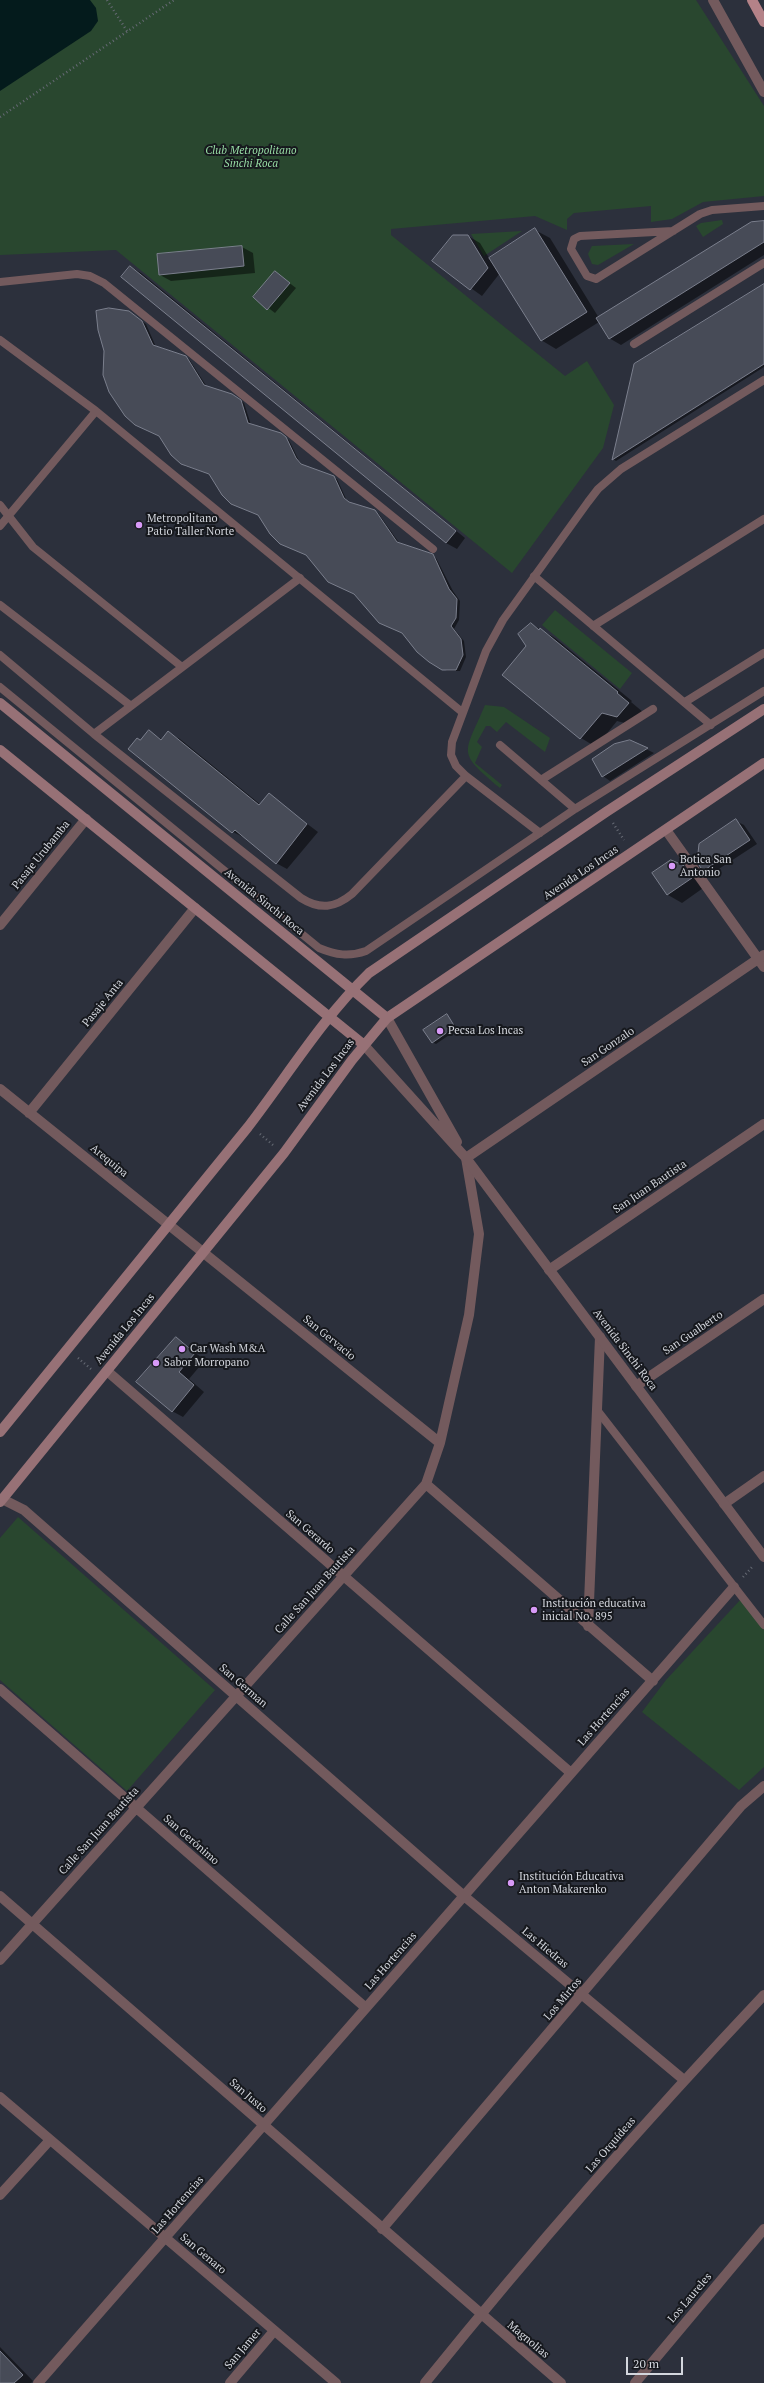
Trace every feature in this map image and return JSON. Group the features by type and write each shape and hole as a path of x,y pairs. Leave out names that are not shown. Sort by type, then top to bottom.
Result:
{"main road":[{"path":"752,0 764,22"},
{"name":"Avenida Sinchi Roca","path":"0,703 387,1018"},
{"path":"0,1432 249,1125 352,989 369,972 764,709"},
{"name":"Avenida Sinchi Roca","path":"0,750 364,1045"},
{"name":"Avenida Los Incas","path":"1,1501 284,1153 364,1045 387,1018 764,763"}],"street":[{"path":"713,0 764,92"},
{"name":"Pasaje Urubamba","path":"0,925 86,819"},
{"path":"666,830 762,961"},
{"name":"Pasaje Anta","path":"29,1112 195,908"},
{"name":"San Gonzalo","path":"466,1158 762,961"},
{"name":"Avenida Sinchi Roca","path":"387,1018 466,1158"},
{"name":"Avenida Sinchi Roca","path":"364,1045 466,1158 763,1556"},
{"name":"Arequipa","path":"0,1090 203,1252"},
{"name":"San Juan Bautista","path":"549,1270 764,1124"},
{"name":"Calle San Juan Bautista","path":"0,1960 426,1484 440,1443 469,1315 479,1234 466,1158"},
{"name":"San Gervacio","path":"203,1252 440,1443"},
{"name":"San Gualberto","path":"636,1386 764,1299"},
{"path":"588,1626 600,1337"},
{"name":"San Gerardo","path":"104,1374 572,1773"},
{"path":"724,1504 764,1476"},
{"path":"426,1484 653,1681"},
{"name":"San German","path":"1,1501 24,1510 464,1896"},
{"name":"Las Hortencias","path":"38,2383 734,1587"},
{"name":"San Gerónimo","path":"0,1689 366,2008"},
{"name":"Los Mirtos","path":"382,2229 741,1806 764,1786"},
{"name":"San Justo","path":"0,1896 480,2315"},
{"name":"Las Hiedras","path":"464,1896 684,2080"},
{"name":"Las Orquídeas","path":"425,2383 480,2315 684,2080 764,1995"},
{"name":"San Genaro","path":"0,2097 336,2383"},
{"path":"0,2195 50,2140"},
{"name":"Los Laureles","path":"635,2383 764,2229"},
{"name":"Magnolias","path":"480,2315 561,2383"},
{"name":"San Jamer","path":"230,2383 274,2331"}],"lane":[{"path":"673,231 580,236 574,238 571,249 587,276 596,279 673,231 700,214 712,210 764,206"},
{"path":"634,344 764,263"},
{"path":"0,282 76,274 90,276 104,283 433,549"},
{"path":"0,340 96,410 462,712"},
{"path":"540,833 466,776 456,766 451,755 452,742 462,712 493,636 534,576 588,502 609,478 764,380"},
{"path":"0,526 96,410"},
{"path":"0,505 33,547 182,667"},
{"path":"593,626 764,519"},
{"path":"534,576 711,724"},
{"path":"94,734 300,578"},
{"path":"0,605 130,706"},
{"path":"685,702 764,653"},
{"path":"0,655 94,734 301,898 318,907 337,904 352,894 466,776"},
{"path":"0,688 319,948 333,954 354,955 366,951 575,809 764,691"},
{"path":"542,780 653,709"},
{"path":"500,744 575,809"},
{"path":"597,1410 764,1625"}],"path":[{"path":"107,0 127,31"},
{"path":"0,116 174,0"},
{"path":"249,1125 284,1153"},
{"path":"67,1349 104,1374"},
{"path":"734,1587 763,1556"}],"green space":[{"name":"Club Metropolitano Sinchi Roca","path":"0,0 696,0 764,106 764,196 703,202 672,219 651,222 651,206 574,213 567,219 567,230 535,216 391,229 391,235 565,376 587,361 614,405 603,448 512,573 116,250 0,255"},
{"path":"722,220 723,224 703,237 696,226 701,223"},
{"path":"522,231 484,256 471,234"},
{"path":"634,244 598,265 592,264 588,254 592,246"},
{"path":"555,610 632,673 620,689 542,625"},
{"path":"485,705 504,707 550,738 545,752 506,722 497,732 490,726 486,726 477,742 482,747 475,763 502,785 500,788 476,766 470,759 468,751 472,734"},
{"path":"18,1517 215,1690 127,1791 0,1680 0,1538"},
{"path":"742,1598 764,1626 764,1767 739,1790 642,1712 666,1680"}],"shaded area":[{"path":"0,0 90,0 96,8 98,21 91,31 0,91"}],"building":[{"path":"764,221 764,242 609,339 596,318 751,222"},
{"path":"535,228 587,312 541,341 489,258"},
{"path":"453,235 468,235 488,268 470,290 432,261"},
{"path":"242,246 244,266 159,275 157,254"},
{"path":"130,266 456,531 446,543 121,277"},
{"path":"275,271 290,283 267,310 253,297"},
{"path":"764,284 764,364 612,460 634,364"},
{"path":"109,308 129,311 142,321 153,345 186,356 204,385 232,394 241,400 248,423 281,433 286,437 296,458 301,464 334,476 344,498 349,502 375,510 397,542 433,554 449,589 457,599 456,618 451,626 461,639 463,655 456,670 442,670 429,662 417,652 402,633 379,623 354,594 328,582 306,555 280,544 270,534 258,515 231,504 222,495 209,474 181,464 171,455 159,436 135,425 125,416 109,392 103,375 104,351 98,330 96,311"},
{"path":"531,623 539,630 540,628 618,692 617,693 629,703 617,717 602,713 580,739 502,675 526,646 518,634"},
{"path":"149,730 161,740 168,731 259,805 269,793 307,824 276,864 235,830 232,833 128,749 137,738 140,740"},
{"path":"630,740 648,748 602,777 592,759 614,744"},
{"path":"736,819 750,840 703,871 697,862 699,844"},
{"path":"671,860 683,865 692,878 667,895 652,873"},
{"path":"447,1014 455,1027 432,1043 423,1030"},
{"path":"176,1337 195,1353 179,1372 194,1385 172,1412 136,1382"},
{"path":"0,2351 23,2375 14,2383 0,2383"}],"place":[{"name":"Metropolitano Patio Taller Norte","path":"139,525"},
{"name":"Botica San Antonio","path":"672,866"},
{"name":"Pecsa Los Incas","path":"440,1031"},
{"name":"Car Wash M&A","path":"182,1349"},
{"name":"Sabor Morropano","path":"156,1363"},
{"name":"Institución educativa inicial No. 895","path":"534,1610"},
{"name":"Institución Educativa Anton Makarenko","path":"511,1883"}]}
